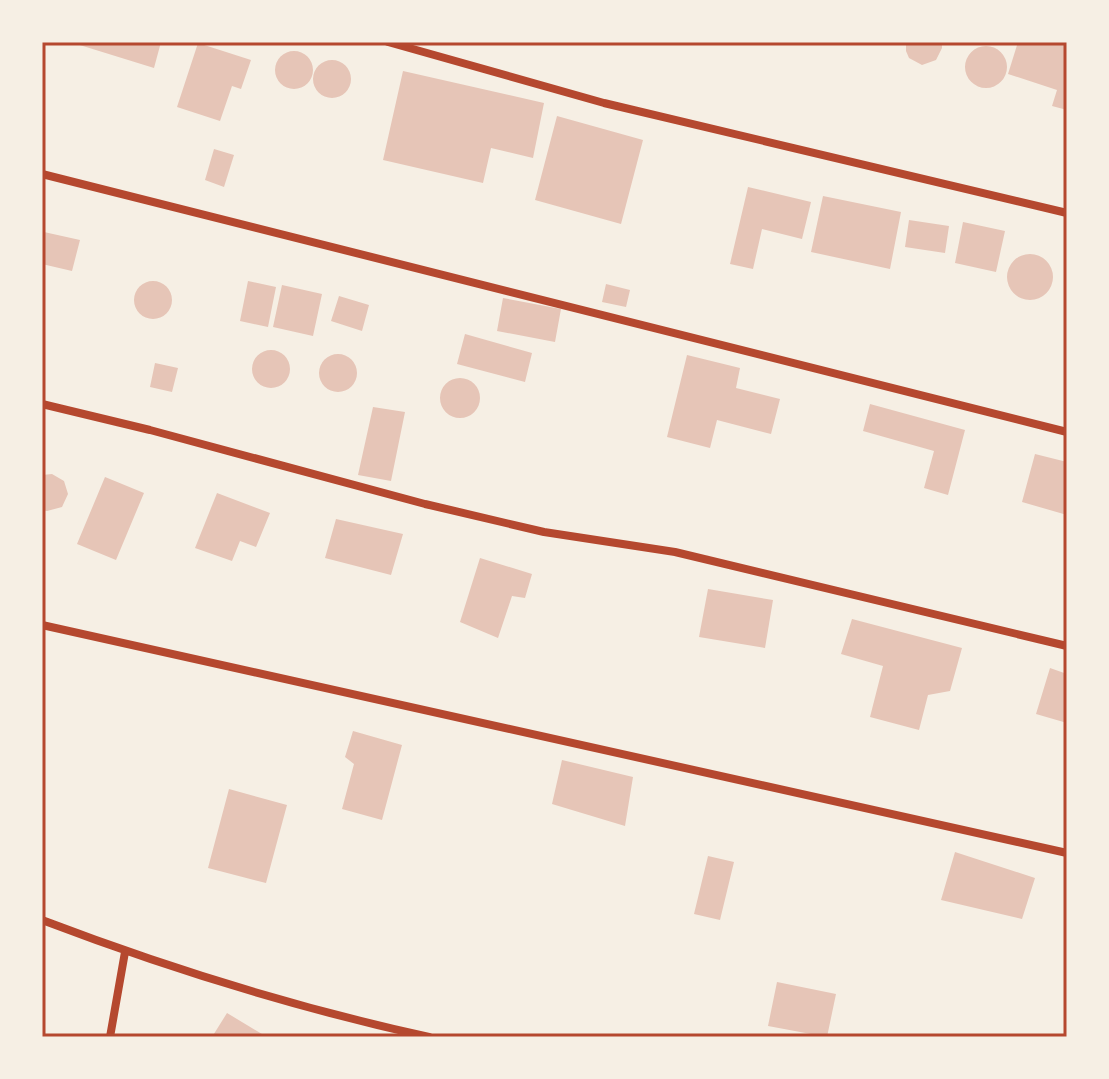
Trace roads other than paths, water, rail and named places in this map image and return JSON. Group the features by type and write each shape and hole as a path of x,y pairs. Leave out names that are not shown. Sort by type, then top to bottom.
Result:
{"street":[{"path":"388,42 604,103 1067,213"},
{"path":"42,174 1067,432"},
{"path":"42,404 439,508 544,532 675,552 1067,646"},
{"path":"42,625 1067,853"},
{"path":"42,920 125,952 350,1020 429,1037"},
{"path":"110,1037 125,952"}]}
